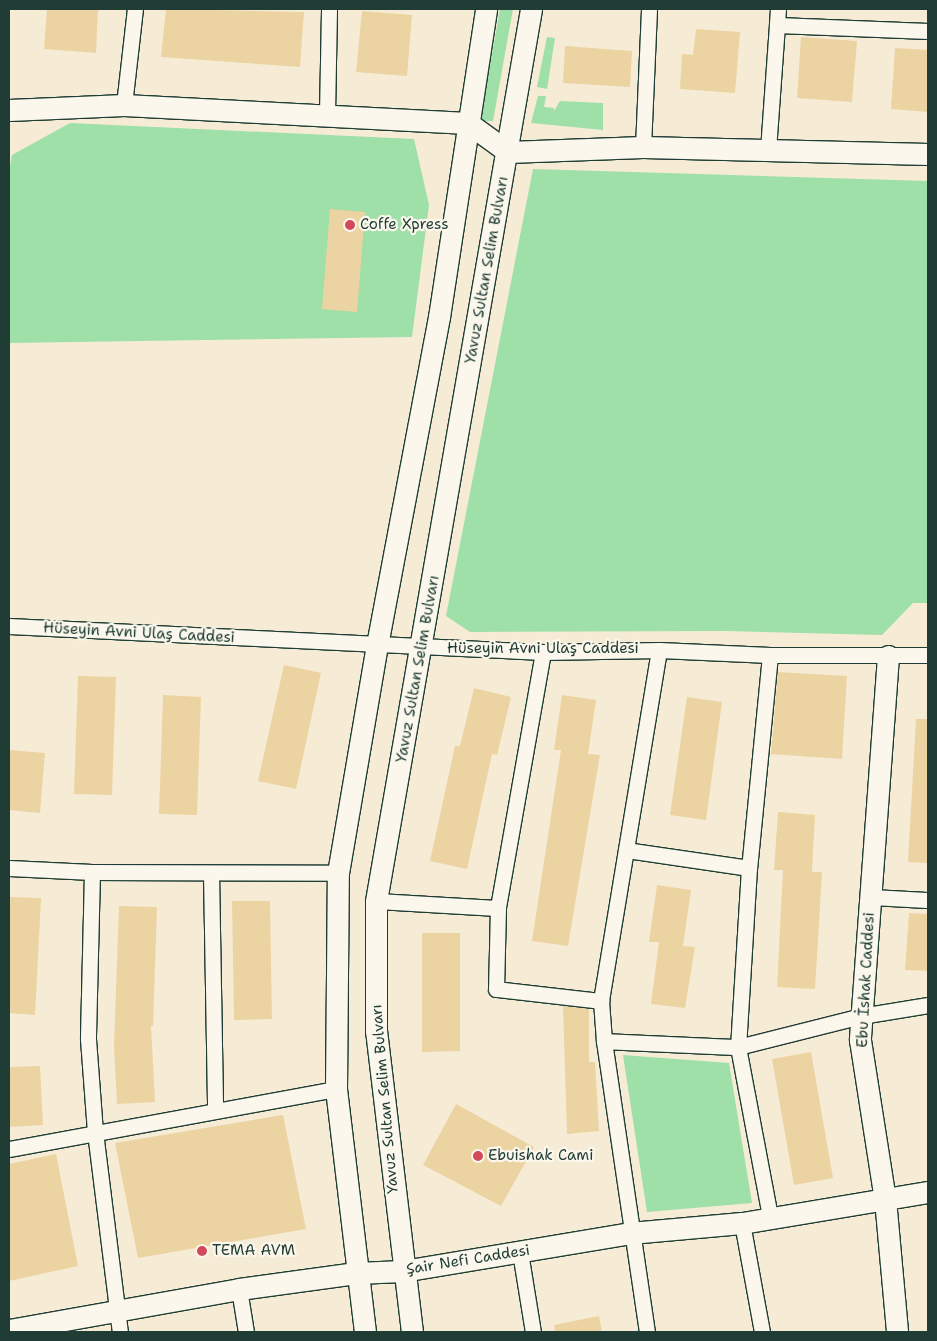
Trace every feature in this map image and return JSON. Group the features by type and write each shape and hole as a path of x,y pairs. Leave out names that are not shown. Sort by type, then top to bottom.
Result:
{"main road":[{"path":"365,1332 356,1273 336,1089 338,873 377,645 439,317 486,9"},
{"name":"Yavuz Sultan Selim Bulvarı","path":"412,1332 403,1271 376,1031 376,901 422,648 531,9"},
{"path":"9,110 124,105 327,114 468,123 508,152 643,147 928,154"},
{"name":"Ebu İshak Caddesi","path":"888,656 860,1040 884,1199 897,1332"},
{"name":"Şair Nefi Caddesi","path":"11,1331 239,1289 356,1273 403,1271 630,1233 742,1223 928,1192"}],"street":[{"path":"124,105 135,9"},
{"path":"327,114 329,9"},
{"path":"643,147 649,9"},
{"path":"768,150 778,9"},
{"path":"777,25 928,31"},
{"name":"Hüseyin Avni Ulaş Caddesi","path":"9,626 422,648 543,652 658,650 770,655 928,655"},
{"path":"647,1332 630,1233 604,1041 601,1001 658,650"},
{"path":"543,652 498,908 496,989 601,1001"},
{"path":"770,655 749,868 738,1047 770,1218"},
{"path":"626,850 749,868"},
{"path":"9,868 92,872 338,873"},
{"path":"92,872 88,1039 95,1132 115,1311 120,1332"},
{"path":"211,873 216,1109"},
{"path":"870,897 928,900"},
{"path":"376,901 498,908"},
{"path":"604,1041 738,1047 861,1016 928,1005"},
{"path":"9,1149 216,1109 336,1089"},
{"path":"742,1223 762,1332"},
{"path":"520,1252 533,1332"},
{"path":"239,1289 246,1332"}],"green space":[{"path":"500,9 513,9 493,121 480,121"},
{"path":"547,37 555,38 547,89 537,87"},
{"path":"538,96 546,96 544,107 554,108 554,111 560,101 603,103 603,130 531,123"},
{"path":"70,123 414,139 429,205 412,337 9,343 9,172 12,155"},
{"path":"533,169 928,181 928,603 913,603 882,635 726,631 470,632 446,616"},
{"path":"623,1055 729,1063 752,1203 647,1212"}],"building":[{"path":"47,9 98,9 96,53 44,49"},
{"path":"166,9 304,12 300,67 161,57"},
{"path":"362,11 412,15 407,76 356,72"},
{"path":"696,29 740,32 735,93 680,89 682,54 693,55"},
{"path":"801,37 857,41 852,102 797,98"},
{"path":"565,46 632,51 630,87 563,83"},
{"path":"895,48 928,50 928,112 891,109"},
{"path":"330,209 365,212 357,312 322,309"},
{"path":"284,665 321,673 296,789 258,781"},
{"path":"778,672 847,676 842,759 771,754"},
{"path":"78,676 116,677 112,795 74,794"},
{"path":"474,688 511,697 497,755 492,754 467,869 430,861 455,746 460,746"},
{"path":"163,695 201,697 197,815 159,814"},
{"path":"562,695 596,700 588,754 600,755 568,946 532,941 561,750 554,750"},
{"path":"687,697 722,702 706,820 670,815"},
{"path":"916,719 928,719 928,863 908,862"},
{"path":"9,750 45,753 40,813 9,810"},
{"path":"778,812 815,815 812,872 822,872 815,989 777,987 783,870 774,870"},
{"path":"657,885 691,890 683,946 695,947 685,1008 651,1004 659,942 649,942"},
{"path":"9,897 41,898 35,1015 9,1013"},
{"path":"232,901 270,901 272,1019 234,1020"},
{"path":"119,906 157,907 153,1026 151,1026 155,1102 117,1104 114,1046"},
{"path":"909,913 928,914 928,971 905,970"},
{"path":"422,933 460,933 460,1051 422,1052"},
{"path":"563,1006 589,1009 589,1062 595,1062 599,1131 567,1134"},
{"path":"811,1052 833,1178 794,1185 772,1059"},
{"path":"40,1066 43,1125 9,1127 9,1067"},
{"name":"Ebuishak Cami","path":"456,1104 534,1147 501,1206 423,1165"},
{"path":"283,1115 306,1229 138,1258 115,1143"},
{"path":"56,1154 78,1266 9,1281 9,1164"},
{"path":"599,1316 602,1332 555,1332 554,1325"}],"place":[{"name":"Coffe Xpress","path":"350,225"},
{"name":"Ebuishak Cami","path":"478,1156"},
{"name":"TEMA AVM","path":"202,1251"}]}
